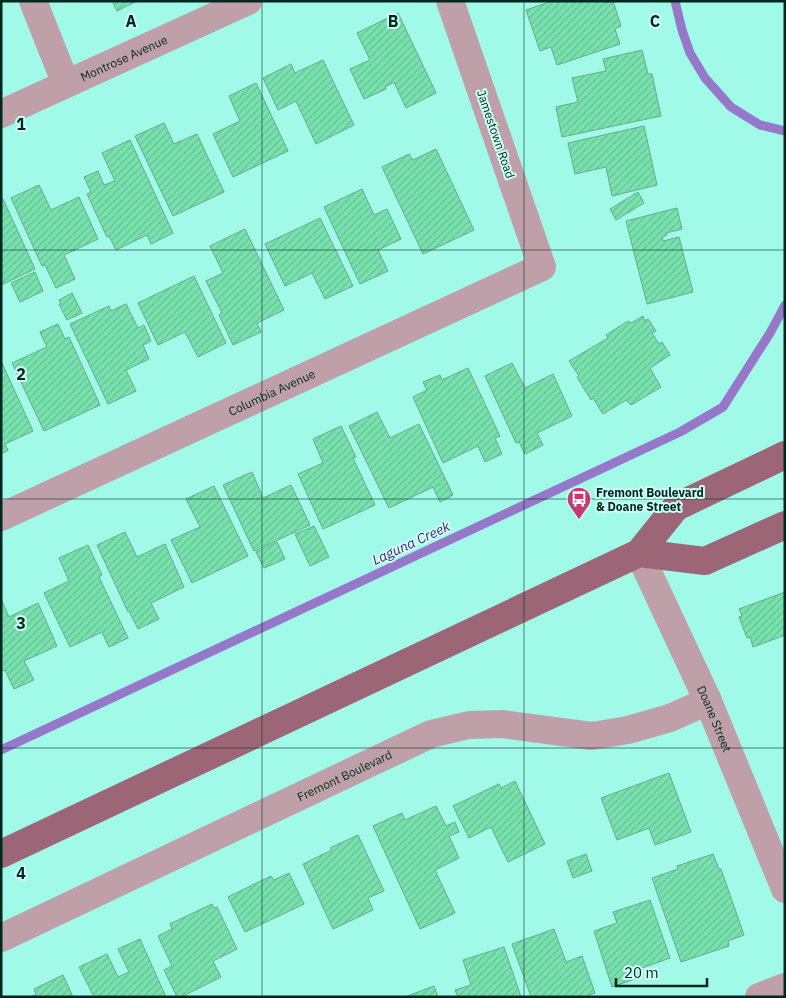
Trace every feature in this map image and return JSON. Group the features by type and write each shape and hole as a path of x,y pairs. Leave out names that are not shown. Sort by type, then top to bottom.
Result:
{"main road":[{"path":"1,854 639,553 676,507 785,455"},
{"path":"639,553 705,561 785,525"}],"street":[{"path":"34,1 66,84"},
{"name":"Montrose Avenue","path":"1,114 248,1"},
{"name":"Jamestown Road","path":"450,1 542,267"},
{"name":"Columbia Avenue","path":"1,517 542,267"},
{"name":"Doane Street","path":"639,553 708,701 785,889"},
{"name":"Fremont Boulevard","path":"1,938 431,734 468,726 502,724 592,736 628,730 670,718 708,701"},
{"path":"759,997 785,987"}],"building":[{"path":"112,1 137,1 117,11"},
{"path":"552,1 606,1 606,3 613,1 621,26 615,29 620,44 557,65 551,47 540,51 526,10"},
{"path":"398,13 436,93 406,108 394,82 385,87 386,89 364,99 350,69 370,60 357,33"},
{"path":"642,50 648,74 652,74 661,116 562,137 556,107 578,102 572,78 606,71 603,59"},
{"path":"323,60 354,125 316,144 296,101 278,110 263,78 291,64 295,73"},
{"path":"256,83 288,151 233,177 213,134 240,121 229,96"},
{"path":"164,123 174,144 197,134 224,192 173,216 135,136"},
{"path":"644,126 657,185 612,196 606,167 575,174 568,143"},
{"path":"130,140 173,233 151,244 147,235 116,250 109,236 107,237 87,194 91,192 84,177 98,171 104,185 115,181 102,153"},
{"path":"436,149 474,230 423,254 382,167 409,154 413,160"},
{"path":"39,185 51,210 79,197 98,239 64,255 75,279 56,288 45,265 42,266 11,198"},
{"path":"362,189 374,215 387,209 401,239 378,250 388,271 360,284 324,207"},
{"path":"638,192 644,203 616,220 610,209"},
{"path":"3,199 35,269 1,285 1,200"},
{"path":"677,208 682,229 666,233 667,235 662,237 663,241 679,237 693,292 647,304 626,221"},
{"path":"320,218 353,286 325,299 312,273 285,286 265,244"},
{"path":"245,229 284,310 257,323 261,332 233,345 219,315 222,313 206,281 223,273 210,246"},
{"path":"35,272 43,291 20,302 11,283"},
{"path":"194,276 226,343 198,357 185,332 158,345 138,303"},
{"path":"72,293 82,313 67,320 59,300"},
{"path":"126,304 138,328 144,325 151,341 143,345 149,359 126,370 136,391 108,404 70,324 109,306 111,311"},
{"path":"643,316 645,321 648,319 656,331 652,333 659,344 662,342 670,355 650,368 661,387 631,405 626,400 603,414 593,398 591,400 569,361 608,338 606,335 628,321 631,323"},
{"path":"58,324 65,339 69,337 100,405 44,431 12,363 47,347 40,332"},
{"path":"1,363 33,431 5,444 8,450 1,454"},
{"path":"512,363 525,388 553,374 572,416 537,433 543,445 525,454 519,442 516,443 485,376"},
{"path":"468,368 500,436 495,438 502,454 485,462 478,446 443,463 413,397 427,390 423,382 440,375 442,380"},
{"path":"377,412 390,438 419,424 453,495 440,502 433,487 389,508 349,426"},
{"path":"341,426 356,457 353,458 375,505 323,529 298,474 323,463 313,439"},
{"path":"252,472 263,498 291,485 310,525 254,551 223,485"},
{"path":"214,486 248,556 192,583 171,540 200,527 186,499"},
{"path":"314,526 329,557 310,566 295,534"},
{"path":"125,532 137,557 165,544 184,587 151,603 159,619 138,629 128,612 97,545"},
{"path":"277,542 285,559 264,568 256,552"},
{"path":"88,545 102,575 99,577 128,638 109,647 102,632 70,647 44,593 69,581 59,558"},
{"path":"785,592 785,635 753,647 750,637 747,638 739,617 742,616 739,609"},
{"path":"1,599 9,617 38,603 57,646 24,661 34,680 14,689 5,670 1,671"},
{"path":"669,773 691,832 655,845 649,828 617,840 601,798"},
{"path":"515,781 545,844 508,862 491,827 469,838 453,806 499,784 501,788"},
{"path":"436,806 446,826 455,822 459,832 449,836 459,858 435,870 455,913 420,929 373,826 402,813 405,820"},
{"path":"358,835 384,891 368,898 373,910 333,929 303,864 332,850 330,848"},
{"path":"586,854 592,871 573,878 567,861"},
{"path":"713,854 719,869 721,869 744,935 728,941 729,946 681,962 652,878 678,869 677,866"},
{"path":"289,873 304,904 245,932 228,897 271,876 274,880"},
{"path":"650,900 670,958 639,969 641,977 612,987 594,931 617,923 613,912"},
{"path":"212,904 214,908 217,907 237,949 213,961 221,977 181,997 177,997 164,970 172,966 158,936 172,929 170,924"},
{"path":"554,929 566,962 582,956 595,993 585,997 531,997 512,944"},
{"path":"140,939 166,997 94,997 79,967 107,954 118,977 129,972 118,949"},
{"path":"504,947 521,997 458,997 455,990 471,985 463,960"},
{"path":"63,975 73,997 31,997 36,994 34,989"},
{"path":"434,986 438,997 405,997"}],"waterway":[{"path":"675,1 690,53 705,78 731,107 760,125 785,131"},
{"name":"Laguna Creek","path":"1,750 680,432 723,407 770,333 785,305"}],"place":[{"name":"Fremont Boulevard & Doane Street","path":"579,520"}]}
